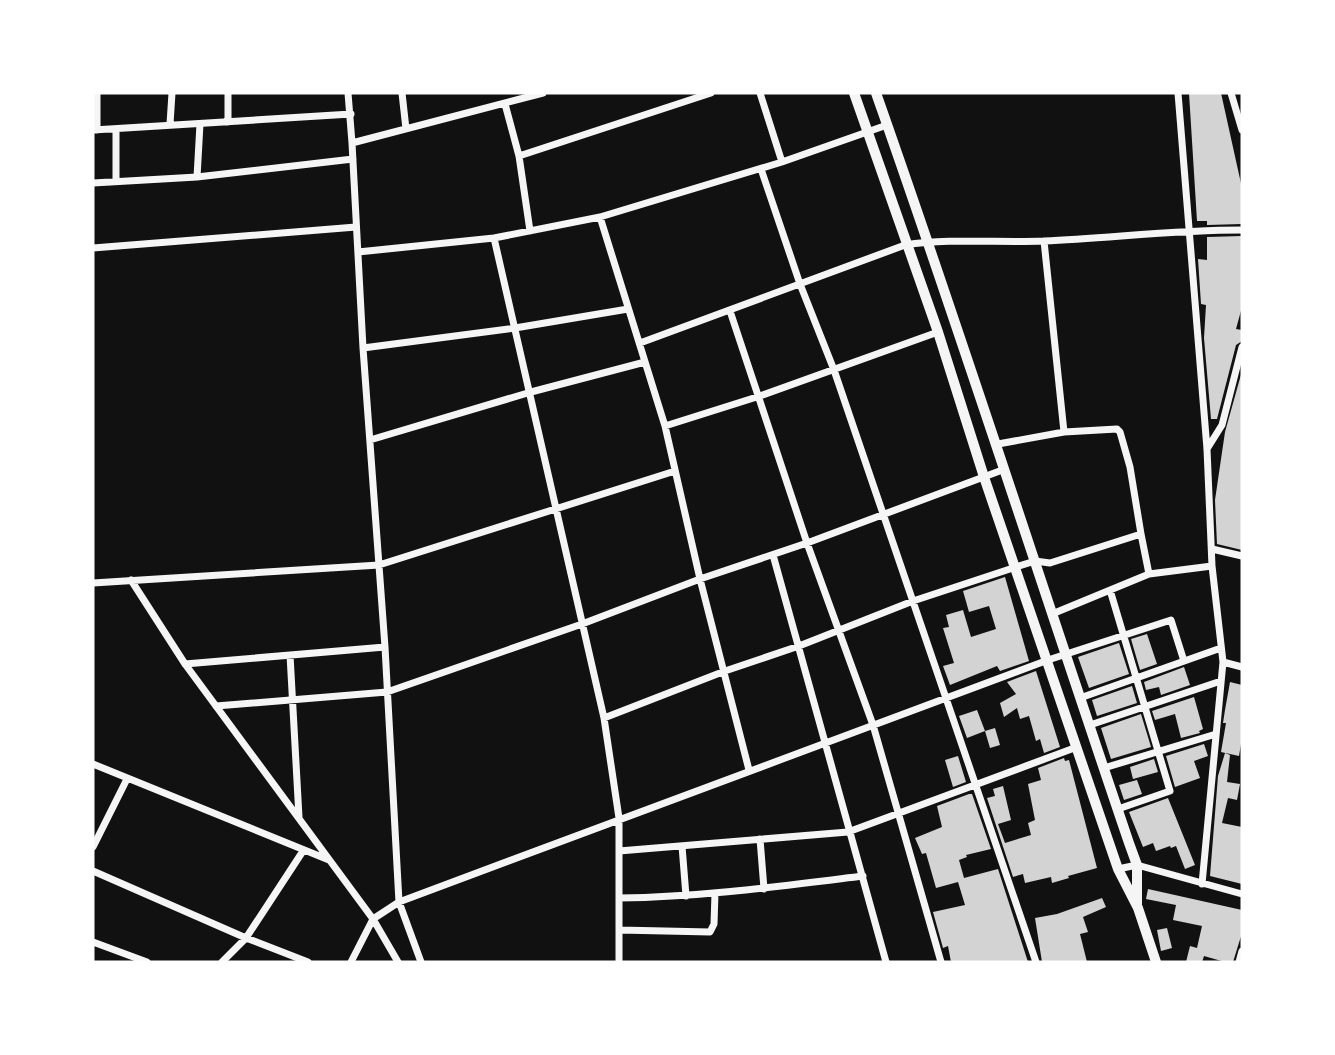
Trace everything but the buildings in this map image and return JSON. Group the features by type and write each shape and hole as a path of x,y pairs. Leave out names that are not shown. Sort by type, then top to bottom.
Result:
{"main road":[{"path":"854,93 905,245 938,332 984,477 1118,869 1138,908 1156,962"},
{"path":"876,93 998,444 1137,866 1138,908"}],"street":[{"path":"97,93 95,130 351,114"},
{"path":"170,124 172,93"},
{"path":"228,93 228,122"},
{"path":"348,93 399,902 421,962"},
{"path":"402,93 406,129"},
{"path":"352,143 505,104 518,96 543,93"},
{"path":"519,156 711,93"},
{"path":"760,93 782,162"},
{"path":"1178,93 1207,449 1212,566 1223,662 1202,884"},
{"path":"1231,93 1242,130"},
{"path":"505,104 519,156 530,231"},
{"path":"197,177 200,124"},
{"path":"358,252 494,238 600,217 761,169 887,125"},
{"path":"116,129 116,181"},
{"path":"93,183 197,177 353,159"},
{"path":"761,169 800,284 834,370 1036,962"},
{"path":"600,217 665,426 700,579 749,770"},
{"path":"93,248 356,227"},
{"path":"640,344 905,245 927,242 1044,241 1189,230 1242,230"},
{"path":"494,238 604,718 619,818 619,962"},
{"path":"1044,241 1064,432"},
{"path":"363,348 515,328 628,309"},
{"path":"730,311 807,543 873,726 941,962"},
{"path":"665,426 760,396 938,332"},
{"path":"1207,449 1222,425 1242,347"},
{"path":"370,440 645,362"},
{"path":"998,444 1064,432 1114,428 1120,432 1130,467 1149,574"},
{"path":"216,706 387,692 807,543 1005,469"},
{"path":"93,583 379,565 675,471"},
{"path":"604,718 913,601 1035,561 1050,563 1141,534"},
{"path":"1212,549 1242,556"},
{"path":"773,555 886,962"},
{"path":"1052,614 1149,574 1212,566"},
{"path":"131,580 185,664 373,919 398,962"},
{"path":"1110,590 1170,791 1118,809"},
{"path":"351,962 373,919 399,902 1048,660 1171,620 1184,661"},
{"path":"185,664 385,647"},
{"path":"1080,698 1221,648"},
{"path":"290,655 299,817"},
{"path":"1223,662 1242,667"},
{"path":"1090,725 1221,681"},
{"path":"1104,768 1216,734"},
{"path":"619,850 848,832 1077,747"},
{"path":"93,764 330,860"},
{"path":"93,847 127,779"},
{"path":"760,839 764,889"},
{"path":"682,846 686,896"},
{"path":"222,962 246,938 303,851"},
{"path":"1118,869 1137,866 1242,894"},
{"path":"93,871 308,962"},
{"path":"619,898 686,896 764,889 863,876"},
{"path":"619,930 710,932 714,925 715,893"},
{"path":"93,942 147,962"},
{"path":"1239,962 1242,951"}]}
